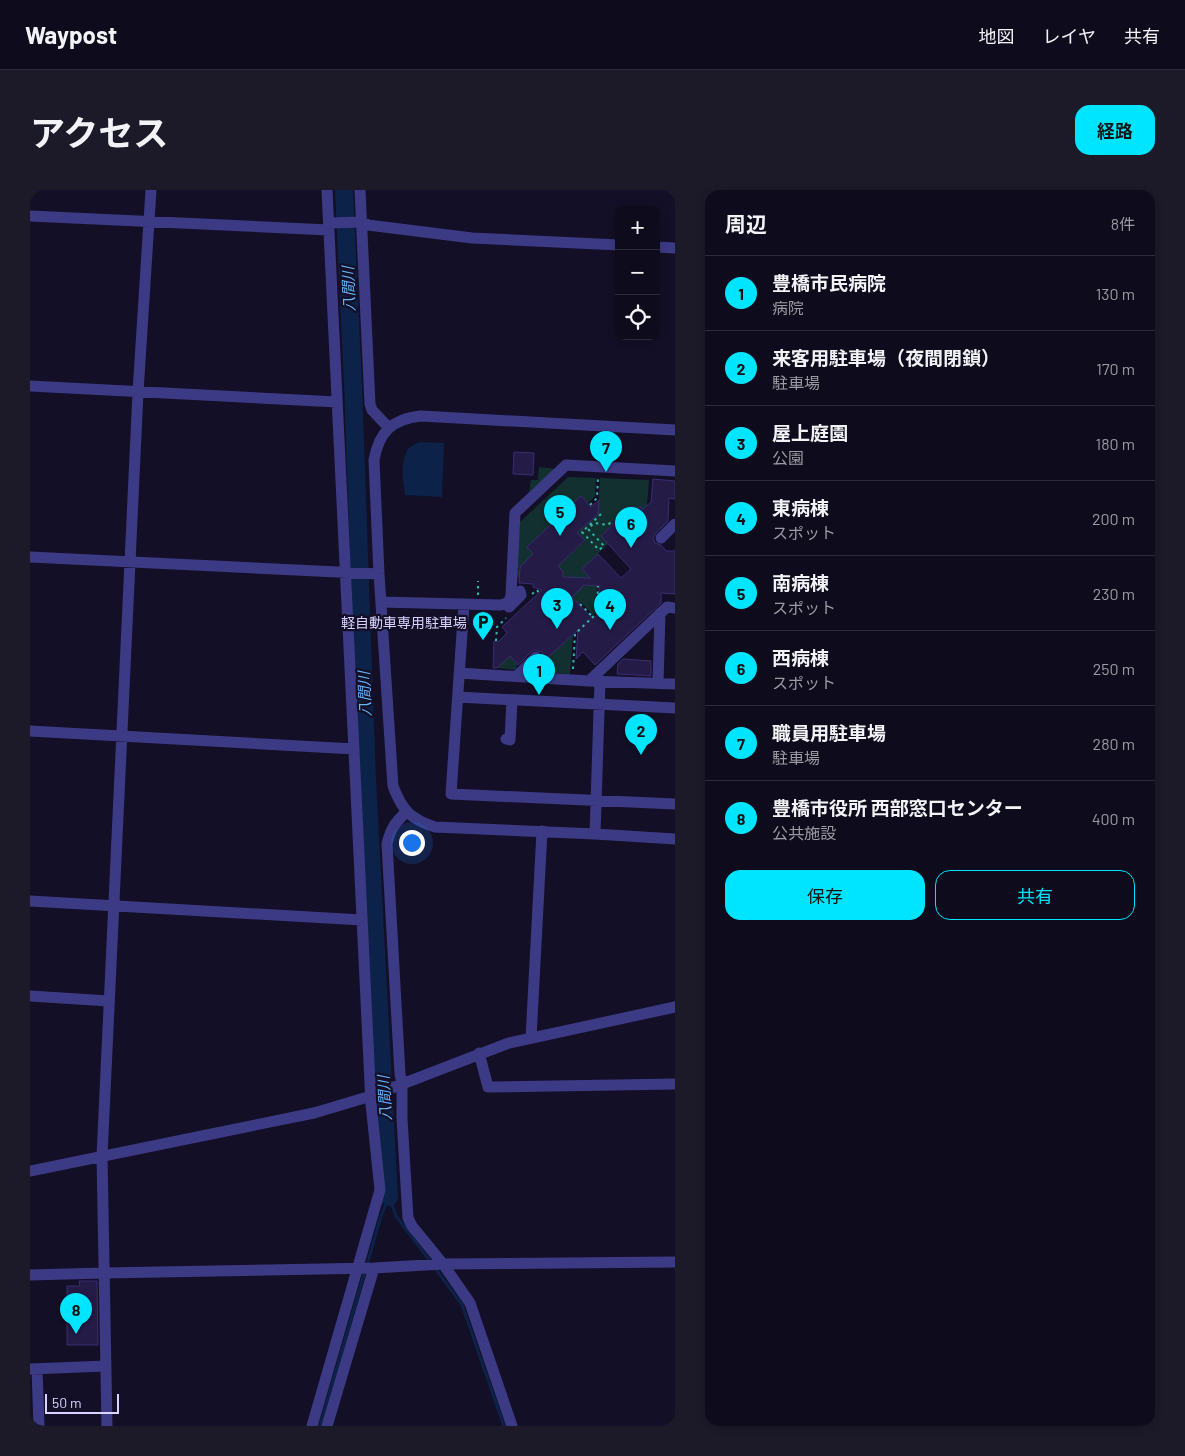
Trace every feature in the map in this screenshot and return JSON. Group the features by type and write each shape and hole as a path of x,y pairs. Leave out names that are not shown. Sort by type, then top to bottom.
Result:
{"street":[{"path":"107,1426 102,1156 138,392 151,190"},
{"path":"312,1426 380,1190 371,1096 327,190"},
{"path":"360,190 370,404 372,410 389,428"},
{"path":"30,216 149,222 329,226 362,222 368,225 472,238 615,245"},
{"path":"660,247 675,248"},
{"path":"30,386 337,402"},
{"path":"675,430 421,416 400,420 389,428 381,437 376,448 374,460 375,574 381,602 393,786 400,804 407,812 421,822 435,826 675,839"},
{"path":"381,602 506,604 527,590 514,513 566,465 675,472"},
{"path":"660,538 675,524"},
{"path":"30,557 375,574"},
{"path":"464,604 451,794 675,804"},
{"path":"595,681 660,613 667,607 675,608"},
{"path":"658,683 660,613"},
{"path":"517,676 536,657"},
{"path":"459,673 675,684"},
{"path":"595,681 599,704 595,834"},
{"path":"458,697 675,708"},
{"path":"506,740 510,740 512,700"},
{"path":"30,731 354,749"},
{"path":"407,812 390,830 387,844 408,1218 470,1303 512,1426"},
{"path":"531,1038 542,831"},
{"path":"30,901 362,920"},
{"path":"30,996 109,1000"},
{"path":"30,1171 314,1113 371,1096 509,1043 675,1007"},
{"path":"478,1054 488,1087 675,1084"},
{"path":"30,1275 374,1268 443,1264 675,1262"},
{"path":"327,1426 374,1268"},
{"path":"39,1426 34,1369 106,1366"}],"path":[{"path":"590,505 597,498 598,467"},
{"path":"601,514 582,532 599,550 604,546 588,529 594,523 608,525 610,523 612,525"},
{"path":"478,581 478,604"},
{"path":"572,674 576,634 597,613 598,586"},
{"path":"580,604 593,617"}],"green space":[{"path":"539,467 556,469 529,492 531,480 538,480"},
{"path":"568,477 596,478 595,496 588,503 581,496 527,547 533,554 518,569 526,578 516,577 520,522"},
{"path":"600,478 649,480 647,505 649,506 642,510 639,507 636,510 632,506 601,535 608,544 582,569 590,578 563,577 563,571 558,566 585,541 577,533 598,514"},
{"path":"580,585 597,586 596,612 593,615 581,602 579,604 572,597 580,589"},
{"path":"573,634 570,674 529,671 539,658 543,662"},
{"path":"510,656 517,664 516,670 497,668 497,658"}],"water":[{"path":"420,442 444,443 442,497 405,495 403,461 409,448"}],"building":[{"path":"514,452 534,453 533,475 513,474"},
{"path":"653,479 675,481 675,499 669,498 668,521 653,538 655,543 661,545 666,551 675,551 675,594 661,593 661,603 595,665 583,652 576,659 578,630 543,662 542,652 535,650 518,665 510,656 497,668 493,668 494,641 498,642 507,633 502,627 542,590 533,587 533,584 519,583 520,567 533,554 527,547 581,496 591,507 599,500 598,514 577,533 585,540 558,566 563,571 563,577 590,578 582,569 598,554 621,578 631,569 601,536 632,506 636,510 640,506 642,510 651,502","holes":["584,585 599,586 599,594 608,605 593,619 572,597"]},
{"path":"623,659 651,661 651,676 617,674 618,664"},
{"path":"79,1281 97,1281 98,1345 67,1345 67,1286 80,1286"}],"waterway":[{"name":"八間川","path":"344,190 367,780 389,1197"},
{"path":"389,1197 396,1216 430,1261"},
{"path":"367,1265 381,1216 389,1197"},
{"path":"435,1268 462,1305 504,1426"},
{"path":"320,1426 365,1271"}],"place":[{"name":"職員用駐車場","path":"606,472"},
{"name":"南病棟","path":"560,536"},
{"name":"西病棟","path":"631,548"},
{"name":"屋上庭園","path":"557,629"},
{"name":"東病棟","path":"610,630"},
{"name":"軽自動車専用駐車場","path":"483,641"},
{"name":"豊橋市民病院","path":"539,695"},
{"name":"来客用駐車場（夜間閉鎖）","path":"641,755"},
{"name":"豊橋市役所 西部窓口センター","path":"76,1334"}]}
